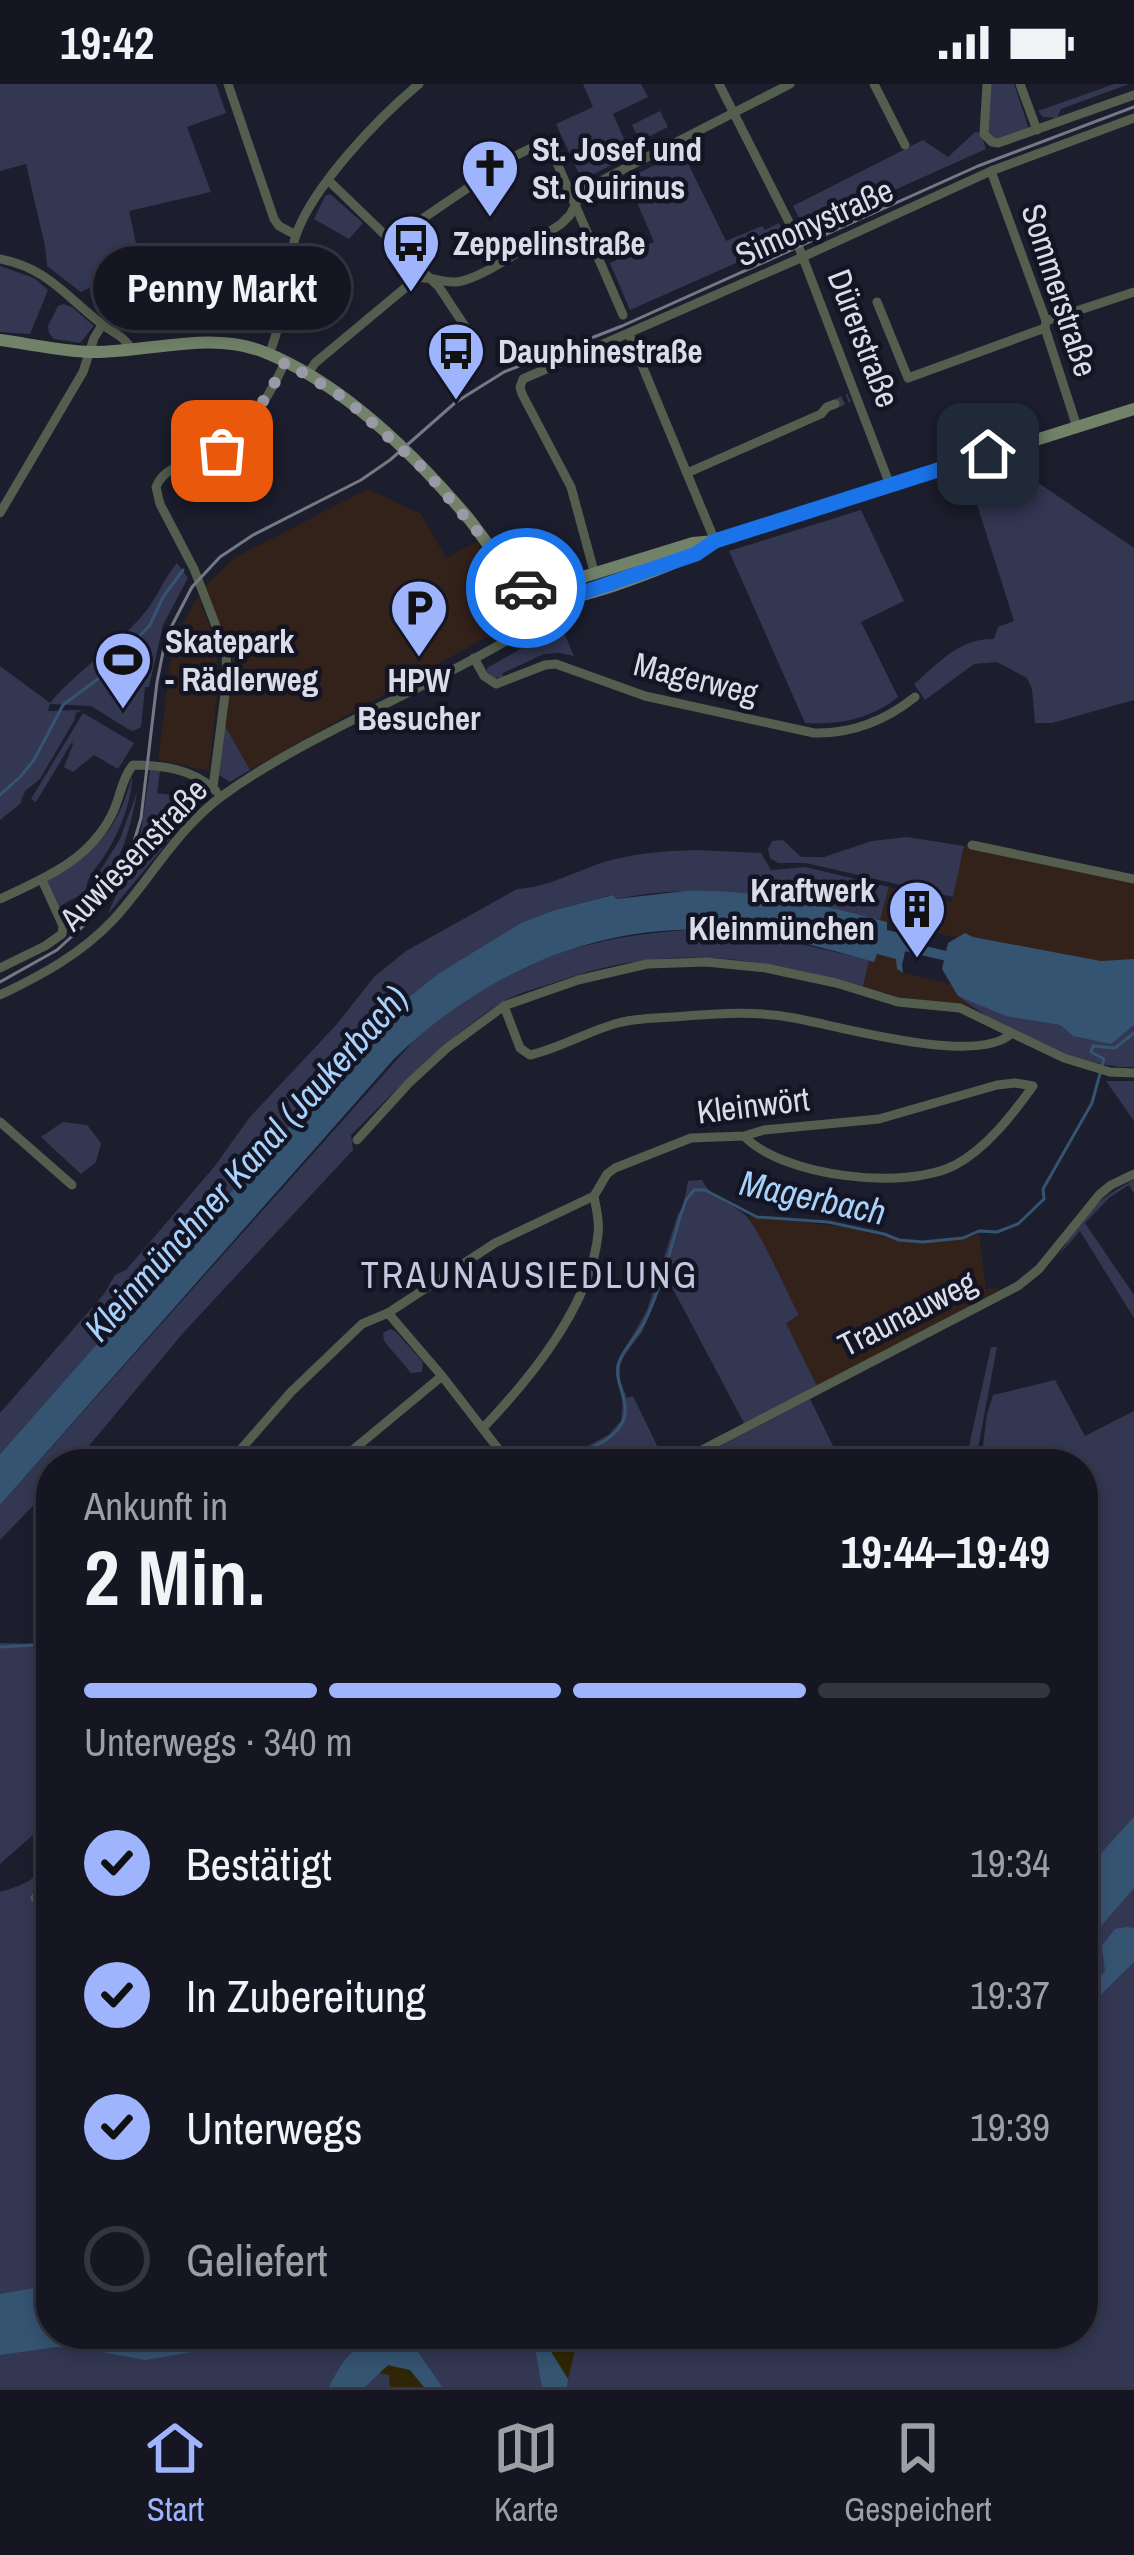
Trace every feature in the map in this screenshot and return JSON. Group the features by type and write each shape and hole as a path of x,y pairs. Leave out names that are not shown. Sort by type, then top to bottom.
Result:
{"main road":[{"path":"0,340 90,352 212,343 269,354 346,399 424,469 519,582 542,596 564,599 599,589 696,554 715,541"},
{"path":"542,596 560,584 693,543 715,541 1134,409"}],"street":[{"path":"228,84 274,219 296,235"},
{"path":"269,354 296,235 328,180 419,84"},
{"name":"Dürerstraße","path":"719,84 790,224 890,485"},
{"path":"308,375 417,278 453,283 478,276 561,224 583,190 790,84"},
{"path":"874,84 905,145"},
{"path":"987,84 983,126 986,138 998,142 1134,94"},
{"path":"1020,84 1036,130"},
{"name":"Simonystraße","path":"595,575 574,496 521,394 521,383 527,377 991,171 1134,118"},
{"path":"392,241 515,156 548,140 623,315"},
{"name":"Sommerstraße","path":"991,171 1077,427"},
{"path":"328,180 449,297 472,337"},
{"path":"0,259 53,281 132,350"},
{"path":"877,302 908,378 1134,292"},
{"path":"0,513 83,372 102,325"},
{"path":"629,334 715,541"},
{"path":"0,899 70,863 98,836 133,765 185,771 217,792 226,652 156,487 164,472 229,446 269,394 285,362"},
{"path":"687,472 835,404"},
{"name":"Auwiesenstraße","path":"0,995 62,963 98,935 217,792 524,631 536,616 542,596"},
{"name":"Magerweg","path":"474,658 484,676 496,684 556,664 649,697 814,733 868,724 900,710 915,697"},
{"path":"972,845 1134,879"},
{"name":"Auwiesenstraße","path":"0,968 62,934 63,926 42,880"},
{"path":"357,1140 447,1048 504,1006 646,964 706,962 785,971 898,1002 960,1008 1064,1058 1110,1072 1134,1072"},
{"path":"504,1006 520,1048 530,1055 631,1020 721,1013 763,1013 913,1042 986,1045 1011,1034"},
{"name":"Kleinwört","path":"241,1449 359,1326 388,1313 494,1243 594,1196 615,1168 691,1138 879,1119 997,1085 1033,1086 974,1153 938,1174 861,1178 826,1172 760,1151 744,1136"},
{"path":"0,1122 72,1185"},
{"name":"Traunauweg","path":"704,1449 1018,1286 1039,1269 1099,1195 1134,1174"},
{"path":"483,1428 536,1368 573,1306 598,1238 594,1196"},
{"path":"388,1313 499,1449"},
{"path":"354,1449 442,1376"}],"shaded area":[{"path":"0,84 216,84 226,113 187,127 211,192 129,211 140,262 81,292 47,266 26,164 0,171"},
{"path":"583,84 641,84 648,97 613,114 631,155 582,180 556,124 593,107"},
{"path":"991,84 1014,84 1029,129 998,140 990,137 986,124"},
{"path":"1114,84 1129,84 1061,109 1057,118 1043,117 1038,111"},
{"path":"660,111 668,127 640,141 632,125"},
{"path":"975,132 981,133 986,149 805,230 793,206 923,140 948,157"},
{"path":"682,151 726,241 779,223 788,240 630,310 610,263 654,242 627,179"},
{"path":"330,194 363,223 349,239 314,219"},
{"path":"0,266 34,278 48,290 30,334 0,332"},
{"path":"64,304 94,326 80,343 54,339 49,333 58,306"},
{"path":"1028,457 1037,482 1134,548 1134,700 1052,723 1035,723 1027,678 997,662 974,664 925,700 914,684 950,653 994,639 998,627 1014,621 968,476"},
{"path":"368,489 421,514 446,558 477,542 523,611 520,618 250,770 224,724 232,656 204,587 236,557"},
{"path":"861,510 904,601 861,622 898,697 854,719 805,723 729,551"},
{"path":"177,563 188,578 163,625 149,687 145,687 141,727 128,729 91,706 50,704 48,711 82,710 40,779 0,820 0,666 50,703 135,624"},
{"path":"198,596 216,643 219,676 209,771 158,760 171,659"},
{"path":"561,626 574,656 544,654 502,677 487,672 487,668"},
{"path":"83,713 134,743 118,769 94,755 73,772 64,767 72,742 36,802 31,799"},
{"path":"224,724 250,770 230,782 219,775"},
{"path":"150,770 160,771 157,793 179,796 175,800 191,814 108,914 140,837"},
{"path":"132,776 124,818 89,878 86,892 58,907 46,880 102,838 119,814"},
{"path":"137,792 123,847 98,898 92,884 120,839"},
{"path":"907,837 964,846 953,897 806,863 778,863 770,858 768,849 772,841 783,840 801,857 824,857 872,841"},
{"path":"964,846 1134,883 1134,959 1101,962 880,920 889,887 952,902"},
{"path":"697,850 761,853 771,870 805,867 889,887 880,920 749,894 685,891 616,899 612,895 555,910 482,947 389,1015 0,1454 0,1413 374,977 406,951 517,889 550,883 625,857"},
{"path":"685,891 736,892 837,909 887,922 887,930 909,935 903,973 896,959 877,954 874,962 766,936 682,930 591,943 506,977 466,1000 394,1059 49,1449 36,1449 36,1464 0,1505 0,1454 403,1002 438,974 521,923 613,895 616,899"},
{"path":"701,929 767,936 869,960 863,987 747,961 672,958 634,962 525,992 496,1006 403,1083 351,1135 353,1150 184,1332 86,1449 50,1449 417,1037 515,971 584,946"},
{"path":"965,933 1101,961 1134,959 1134,1025 1111,1044 1073,1036 1060,1025 1006,1016 958,996 942,969 948,943"},
{"path":"876,954 897,959 900,972 951,984 974,1008 863,987 869,960 874,961"},
{"path":"958,996 1060,1025 1073,1036 1134,1025 1134,1067 1066,1054 995,1021"},
{"path":"1106,1081 1134,1081 1134,1121"},
{"path":"63,1122 87,1125 101,1143 96,1162 81,1174 41,1137"},
{"path":"702,1180 745,1215 757,1232 799,1315 786,1323 817,1386 745,1425 664,1272 642,1332 620,1366 627,1398 633,1396 659,1449 582,1449 608,1435 621,1421 623,1399 616,1365 647,1310 688,1181"},
{"path":"1134,1180 1134,1193 1129,1185 1085,1223 1134,1295 1134,1318 1080,1231 1058,1256 1092,1208"},
{"path":"748,1216 852,1228 923,1243 979,1234 986,1289 999,1290 817,1386 786,1323 799,1315"},
{"path":"390,1329 423,1362 422,1372 411,1373 384,1341 383,1333"},
{"path":"991,1347 997,1347 978,1449 968,1449"},
{"path":"1055,1380 1085,1436 1134,1411 1134,2387 0,2387 0,1892 36,1874 36,2349 1098,2349 1098,1449 983,1449 993,1395"},
{"path":"810,1399 835,1449 715,1449"},
{"path":"36,1465 36,1503 0,1540 0,1505"},
{"path":"0,1643 36,1644 36,1832 0,1864"},
{"path":"1134,1817 1134,1888 1098,1930 1098,1857"},
{"path":"1134,1928 1134,1962 1098,1997 1098,1978 1105,1972 1102,1945 1115,1929"},
{"path":"36,2288 36,2349 42,2349 0,2355 0,2294"},
{"path":"85,2349 211,2349 145,2360"},
{"path":"358,2349 410,2349 418,2352 442,2387 424,2387 410,2370 388,2365 365,2387 329,2387"},
{"path":"535,2349 549,2349 568,2379 567,2387 542,2387"}],"sand":[{"path":"549,2349 575,2349 568,2379"},
{"path":"388,2365 410,2370 424,2387 390,2387 389,2375 379,2373"}],"waterway":[{"path":"0,795 34,760 63,705 102,676 150,625 183,570"},
{"name":"Kleinmünchner Kanal (Jaukerbach)","path":"896,944 959,959"},
{"name":"Magerbach","path":"589,1449 621,1425 625,1409 619,1362 650,1311 686,1200 694,1190 705,1190 757,1217 828,1222 899,1240 923,1242 997,1232 1018,1224 1044,1199 1043,1189 1092,1103 1104,1059 1091,1052 1093,1046 1115,1048 1134,1033"},
{"name":"Magerbach","path":"0,1647 36,1645"}],"tunnel":[{"path":"835,404 849,398"}],"tram line":[{"path":"0,982 57,950 92,918 118,883 141,818 166,637 192,587 220,557 361,480 456,402 504,372 622,326 978,166 1134,107"}],"way so far":[{"path":"222,451 269,394 285,362 346,399 424,469 526,588"}],"place":[{"name":"St. Josef und St. Quirinus","path":"490,219"},
{"name":"Zeppelinstraße","path":"411,294"},
{"name":"Dauphinestraße","path":"456,402"},
{"name":"Penny Markt","path":"222,451"},
{"name":"HPW Besucher","path":"419,659"},
{"name":"Skatepark - Rädlerweg","path":"123,711"},
{"name":"Kraftwerk Kleinmünchen","path":"917,960"}],"district":[{"name":"TRAUNAUSIEDLUNG","path":"530,1275"}],"route":[{"path":"526,588 553,599 599,589 696,554 715,541 988,454"}]}
